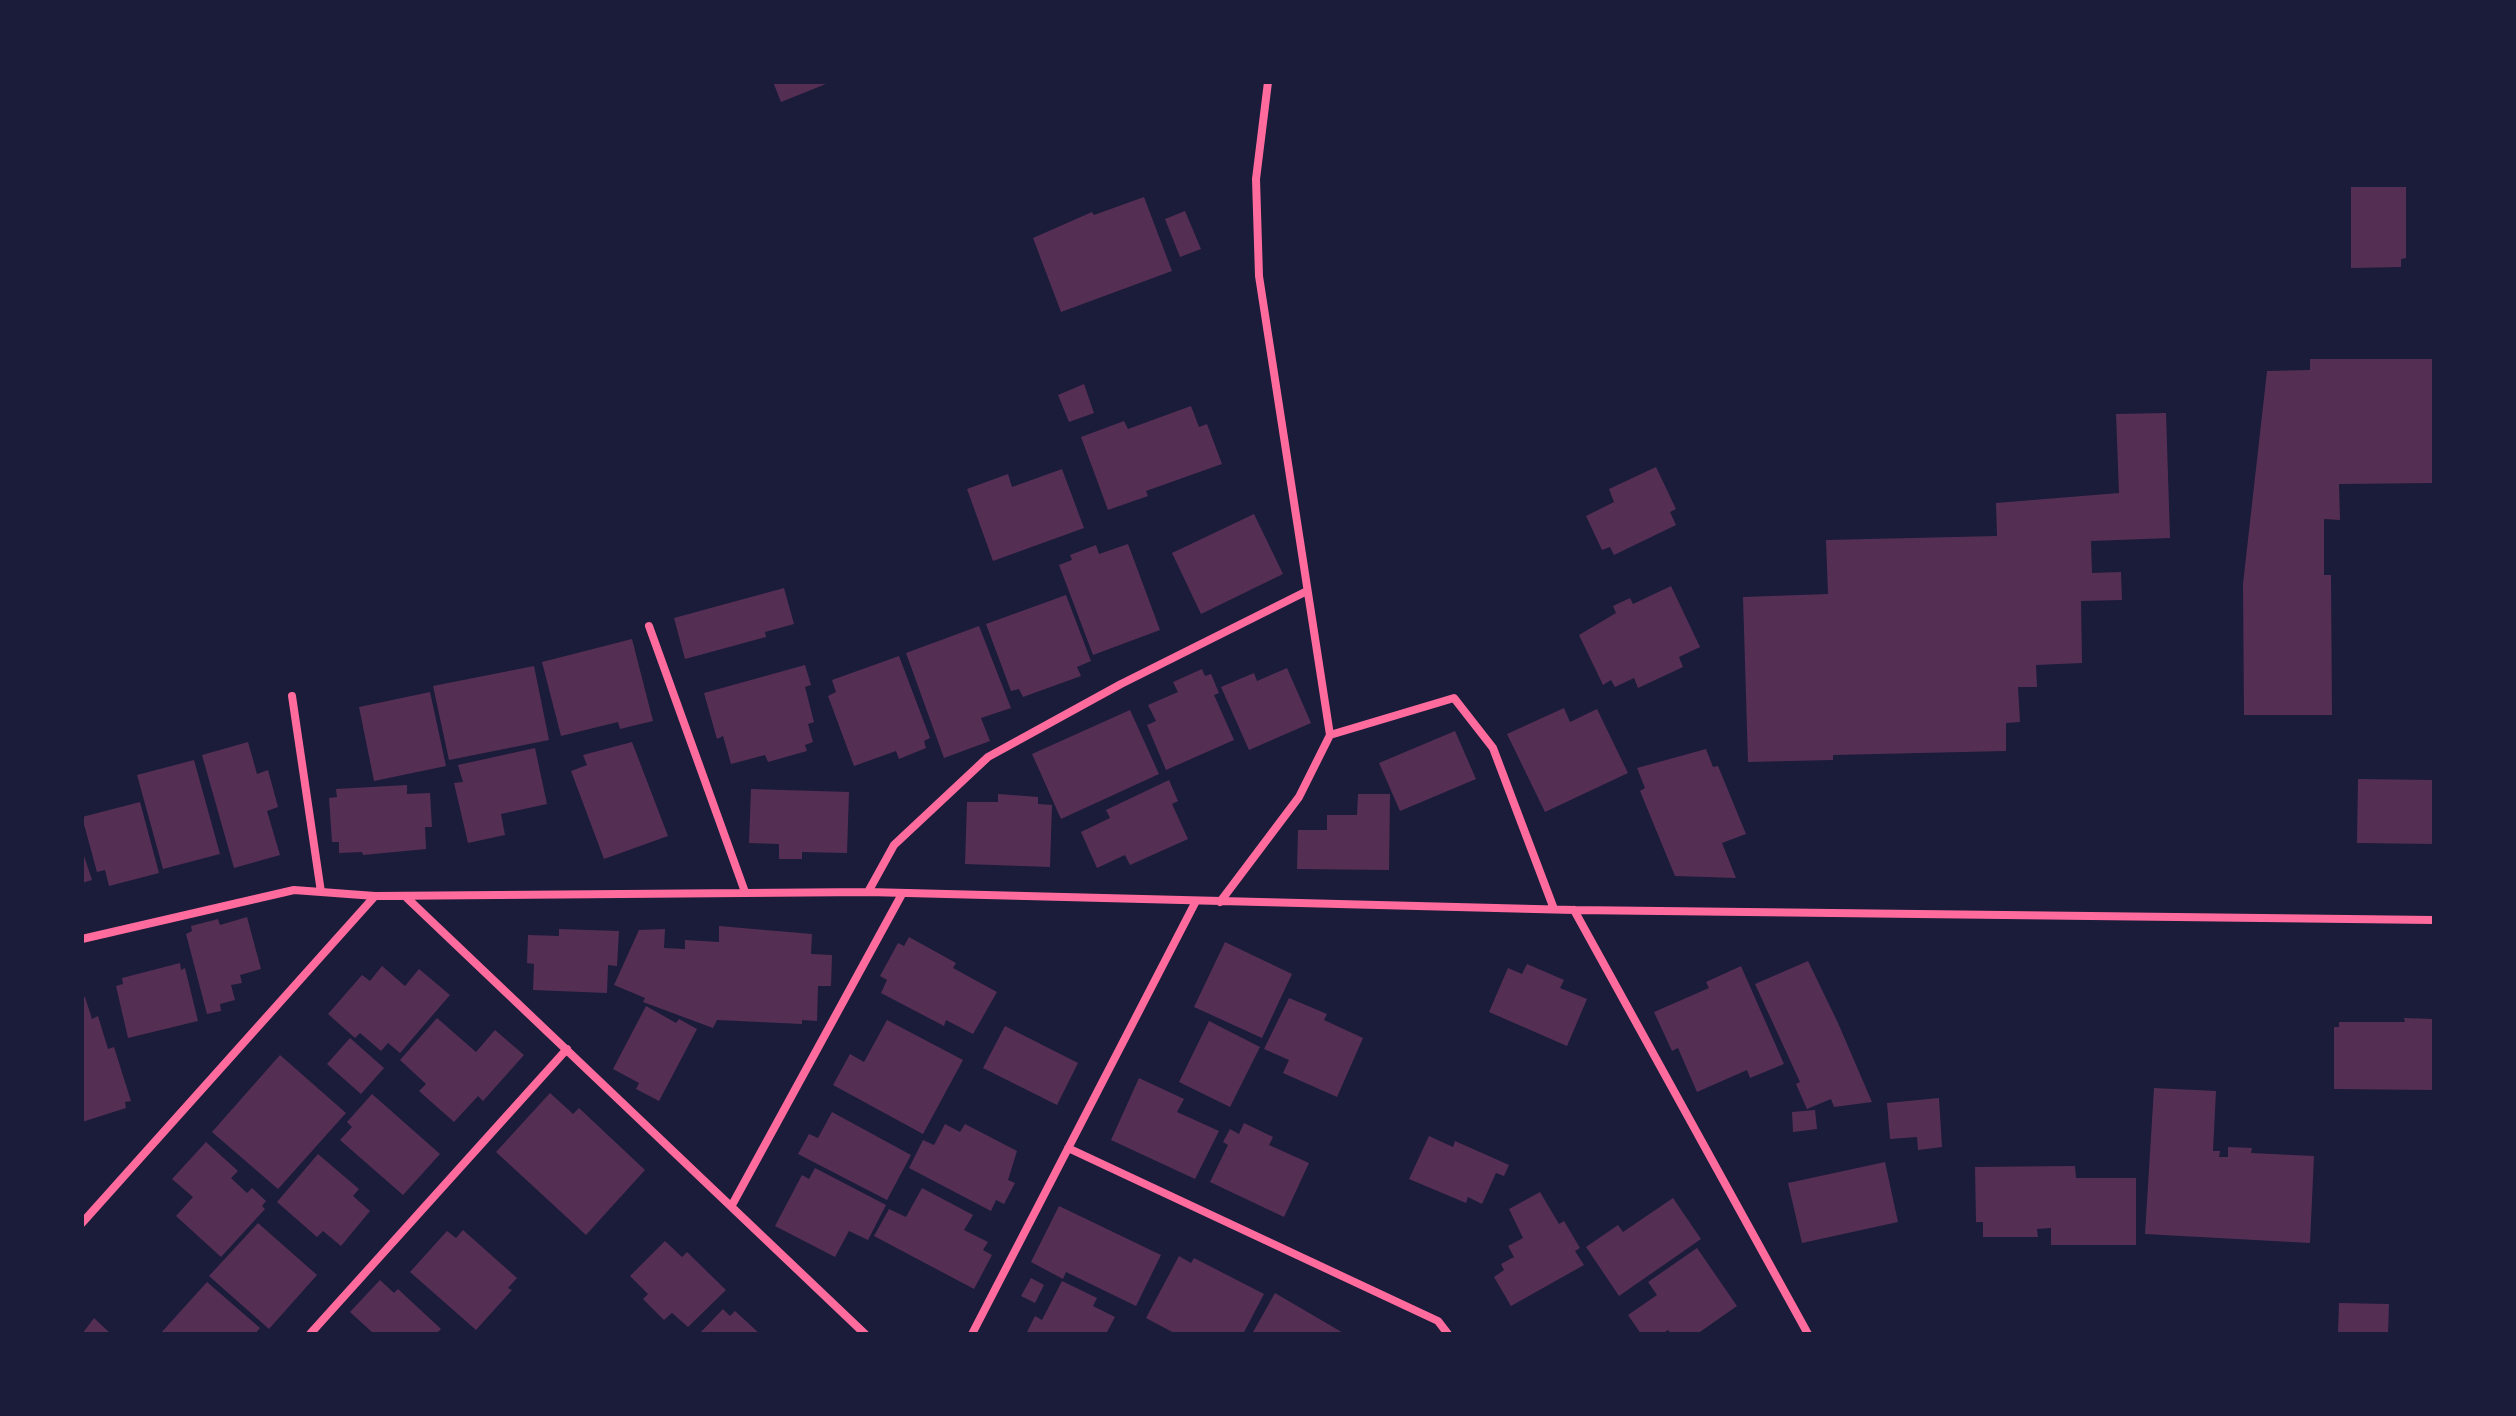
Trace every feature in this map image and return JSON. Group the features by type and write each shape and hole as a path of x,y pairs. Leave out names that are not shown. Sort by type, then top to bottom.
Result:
{"street":[{"path":"1220,902 1299,797 1330,735 1259,276 1256,179 1268,82"},
{"path":"868,892 894,845 988,757 1121,684 1307,591"},
{"path":"649,626 745,892"},
{"path":"292,696 321,892"},
{"path":"1330,735 1454,698 1493,748 1554,909"},
{"path":"82,939 294,890 407,898 868,892 1574,910 2434,920"},
{"path":"732,1205 902,894"},
{"path":"82,1223 375,896"},
{"path":"407,898 865,1334"},
{"path":"972,1334 1196,901"},
{"path":"1574,910 1808,1334"},
{"path":"310,1334 567,1049"},
{"path":"1068,1148 1438,1321 1448,1334"}],"building":[{"path":"773,82 831,82 781,102"},
{"path":"2351,187 2406,187 2406,258 2401,259 2401,267 2351,268"},
{"path":"1144,197 1172,271 1061,312 1033,238 1092,212 1094,215"},
{"path":"1185,211 1201,249 1180,257 1165,219"},
{"path":"2310,359 2434,359 2434,483 2339,484 2340,520 2324,519 2324,575 2331,575 2332,715 2244,715 2243,584 2267,371 2310,370"},
{"path":"1084,384 1094,413 1069,422 1058,395"},
{"path":"1191,406 1199,427 1207,424 1222,464 1146,491 1148,496 1108,510 1081,437 1124,421 1128,429"},
{"path":"2166,413 2170,538 2091,541 2092,573 2121,572 2122,600 2081,601 2082,663 2036,665 2037,687 2018,687 2020,722 2006,723 2006,751 1833,755 1833,760 1748,762 1743,597 1828,594 1826,540 1997,536 1996,503 2119,493 2116,414"},
{"path":"1656,467 1676,509 1670,512 1676,525 1614,555 1610,547 1602,550 1586,516 1614,502 1609,489"},
{"path":"1062,469 1084,528 993,561 967,489 1008,474 1012,487"},
{"path":"1254,514 1283,574 1201,614 1172,553"},
{"path":"1128,544 1160,630 1093,655 1059,565 1072,560 1070,555 1096,545 1099,554"},
{"path":"1671,586 1700,647 1679,657 1683,667 1638,688 1634,678 1615,687 1611,680 1603,685 1579,635 1616,613 1613,606 1630,598 1633,604"},
{"path":"784,588 794,624 765,632 766,637 685,659 674,618"},
{"path":"1066,595 1091,661 1077,667 1081,676 1023,697 1019,689 1011,691 986,624"},
{"path":"979,626 1011,708 981,718 990,741 944,758 906,653"},
{"path":"632,639 653,721 620,729 618,722 561,736 542,662"},
{"path":"899,656 930,738 924,741 926,748 899,759 896,751 854,766 828,696 836,692 832,680"},
{"path":"805,665 811,685 805,687 814,722 808,724 813,742 805,745 807,751 768,762 765,755 731,764 723,736 717,739 704,693"},
{"path":"534,666 549,740 449,760 433,686"},
{"path":"1287,668 1311,723 1249,750 1221,687 1254,673 1257,681"},
{"path":"1202,669 1205,676 1211,674 1219,693 1214,695 1234,740 1166,770 1147,725 1156,721 1148,705 1178,692 1173,682"},
{"path":"430,692 446,766 374,781 359,707"},
{"path":"1564,708 1570,722 1597,709 1628,773 1545,812 1507,734"},
{"path":"1130,710 1159,774 1061,819 1032,754"},
{"path":"1455,731 1476,779 1400,811 1379,763"},
{"path":"248,742 257,774 268,770 278,807 267,811 280,855 234,868 202,755"},
{"path":"632,742 668,836 604,859 571,771 587,765 583,755"},
{"path":"535,748 547,804 501,814 505,835 468,843 454,783 463,782 458,765"},
{"path":"1706,749 1713,767 1718,766 1746,834 1722,843 1736,878 1675,876 1640,791 1645,788 1637,768"},
{"path":"194,760 220,854 163,869 137,775"},
{"path":"2358,779 2434,780 2434,844 2357,843"},
{"path":"1169,780 1178,801 1172,804 1188,839 1130,865 1125,855 1097,868 1081,832 1110,818 1106,810"},
{"path":"407,785 407,794 430,793 432,827 425,827 426,849 363,855 362,852 339,853 339,842 332,842 329,798 337,797 336,789"},
{"path":"751,789 849,792 847,853 802,852 802,859 779,859 779,844 749,843"},
{"path":"998,794 1038,797 1038,804 1052,805 1050,867 965,864 967,802 998,802"},
{"path":"1358,794 1390,794 1389,870 1297,869 1298,830 1327,830 1327,815 1357,815"},
{"path":"140,802 159,873 109,886 105,870 97,872 82,817"},
{"path":"82,850 92,880 82,883"},
{"path":"247,917 261,969 240,975 242,983 231,985 235,1000 220,1004 221,1011 207,1014 186,934 192,931 191,926 218,919 220,925"},
{"path":"719,926 812,934 811,954 832,955 831,986 818,986 817,1021 802,1020 802,1024 717,1020 713,1028 643,1002 645,998 614,985 639,930 665,929 664,948 685,949 685,940 719,942"},
{"path":"559,929 619,931 617,966 608,965 607,993 533,990 534,964 527,963 528,935 559,936"},
{"path":"909,937 956,963 953,968 997,992 973,1034 946,1020 944,1026 881,993 887,980 880,976 898,943 904,946"},
{"path":"1225,942 1292,974 1262,1038 1194,1007"},
{"path":"1808,961 1872,1102 1834,1107 1831,1099 1807,1109 1796,1084 1800,1082 1755,984"},
{"path":"180,963 181,970 185,968 198,1021 128,1038 116,986 123,984 122,978"},
{"path":"1527,964 1564,980 1560,988 1587,999 1567,1046 1489,1012 1508,968 1522,974"},
{"path":"382,966 405,986 419,969 450,995 400,1053 388,1043 381,1051 360,1033 355,1038 328,1014 362,975 370,981"},
{"path":"1741,966 1784,1064 1750,1078 1747,1070 1697,1092 1678,1048 1672,1051 1654,1012 1709,988 1706,982"},
{"path":"85,997 92,1019 98,1016 108,1049 114,1047 131,1101 125,1102 126,1108 82,1122 82,998"},
{"path":"1289,998 1327,1014 1324,1020 1363,1038 1337,1097 1283,1073 1289,1060 1264,1049"},
{"path":"646,1006 676,1023 679,1019 697,1029 659,1101 636,1089 639,1083 613,1069"},
{"path":"437,1018 476,1052 495,1030 524,1055 483,1101 478,1096 454,1122 419,1091 426,1084 400,1060"},
{"path":"2404,1018 2434,1019 2434,1090 2334,1089 2334,1027 2339,1027 2339,1022 2405,1022"},
{"path":"887,1020 963,1060 923,1134 833,1085 850,1054 864,1062"},
{"path":"1209,1021 1260,1047 1230,1107 1179,1082"},
{"path":"1005,1026 1078,1063 1057,1105 983,1068"},
{"path":"350,1038 384,1068 361,1094 327,1064"},
{"path":"280,1055 346,1113 278,1189 212,1132"},
{"path":"1139,1078 1184,1099 1177,1112 1219,1131 1195,1179 1111,1140"},
{"path":"2154,1088 2216,1091 2213,1151 2220,1151 2219,1157 2228,1157 2228,1147 2252,1148 2251,1153 2314,1156 2310,1243 2145,1234"},
{"path":"550,1093 573,1114 579,1108 645,1170 586,1235 496,1152"},
{"path":"372,1094 440,1154 403,1195 340,1140 352,1127 347,1122"},
{"path":"1939,1098 1942,1147 1918,1150 1917,1137 1890,1139 1887,1103"},
{"path":"1815,1110 1817,1129 1793,1132 1792,1112"},
{"path":"832,1112 911,1155 887,1200 798,1154 809,1134 818,1138"},
{"path":"1244,1123 1273,1137 1269,1145 1309,1163 1284,1217 1210,1182 1228,1145 1223,1142 1230,1129 1239,1134"},
{"path":"945,1124 960,1132 965,1124 1017,1151 1008,1180 1015,1183 1004,1204 996,1200 991,1211 909,1168 923,1140 934,1145"},
{"path":"1429,1136 1453,1147 1455,1141 1509,1165 1504,1176 1496,1173 1482,1204 1468,1197 1466,1203 1409,1179"},
{"path":"206,1142 238,1171 231,1178 247,1193 252,1188 266,1201 262,1206 265,1209 221,1257 176,1216 193,1197 172,1179"},
{"path":"318,1154 359,1189 353,1196 370,1211 341,1246 323,1231 317,1237 277,1202"},
{"path":"1885,1162 1898,1222 1802,1243 1788,1183"},
{"path":"2075,1166 2076,1178 2136,1178 2136,1245 2051,1245 2051,1228 2037,1229 2038,1237 1983,1237 1983,1222 1976,1222 1975,1167"},
{"path":"815,1168 886,1205 868,1240 849,1231 835,1257 775,1226 802,1175 809,1179"},
{"path":"922,1188 973,1215 964,1230 988,1242 983,1250 992,1255 974,1289 874,1236 889,1209 906,1217"},
{"path":"1540,1192 1559,1224 1564,1221 1580,1248 1575,1251 1584,1265 1511,1306 1494,1277 1504,1270 1501,1264 1514,1257 1508,1246 1523,1238 1509,1209"},
{"path":"1673,1198 1701,1239 1619,1296 1586,1247 1618,1225 1623,1232"},
{"path":"1059,1206 1161,1255 1136,1306 1066,1272 1063,1279 1031,1262"},
{"path":"258,1223 317,1275 269,1329 209,1276"},
{"path":"463,1230 517,1278 508,1288 512,1290 476,1330 410,1272 447,1231 456,1238"},
{"path":"665,1241 682,1257 687,1252 726,1290 688,1327 672,1313 664,1320 643,1299 648,1294 630,1276"},
{"path":"1697,1248 1737,1306 1697,1334 1671,1334 1668,1330 1662,1334 1641,1334 1628,1315 1657,1295 1648,1282"},
{"path":"1179,1256 1191,1263 1194,1258 1264,1294 1243,1334 1176,1334 1146,1318"},
{"path":"1031,1278 1044,1285 1035,1303 1021,1296"},
{"path":"380,1280 394,1293 398,1289 441,1329 436,1334 374,1334 350,1312"},
{"path":"1062,1281 1097,1298 1093,1306 1115,1317 1106,1334 1026,1334 1035,1316 1042,1320"},
{"path":"207,1282 260,1328 255,1334 160,1334"},
{"path":"1275,1293 1345,1334 1252,1334"},
{"path":"2339,1303 2389,1304 2388,1334 2338,1334"},
{"path":"723,1309 730,1316 735,1311 760,1334 699,1334"},
{"path":"94,1318 111,1334 82,1334"}]}
